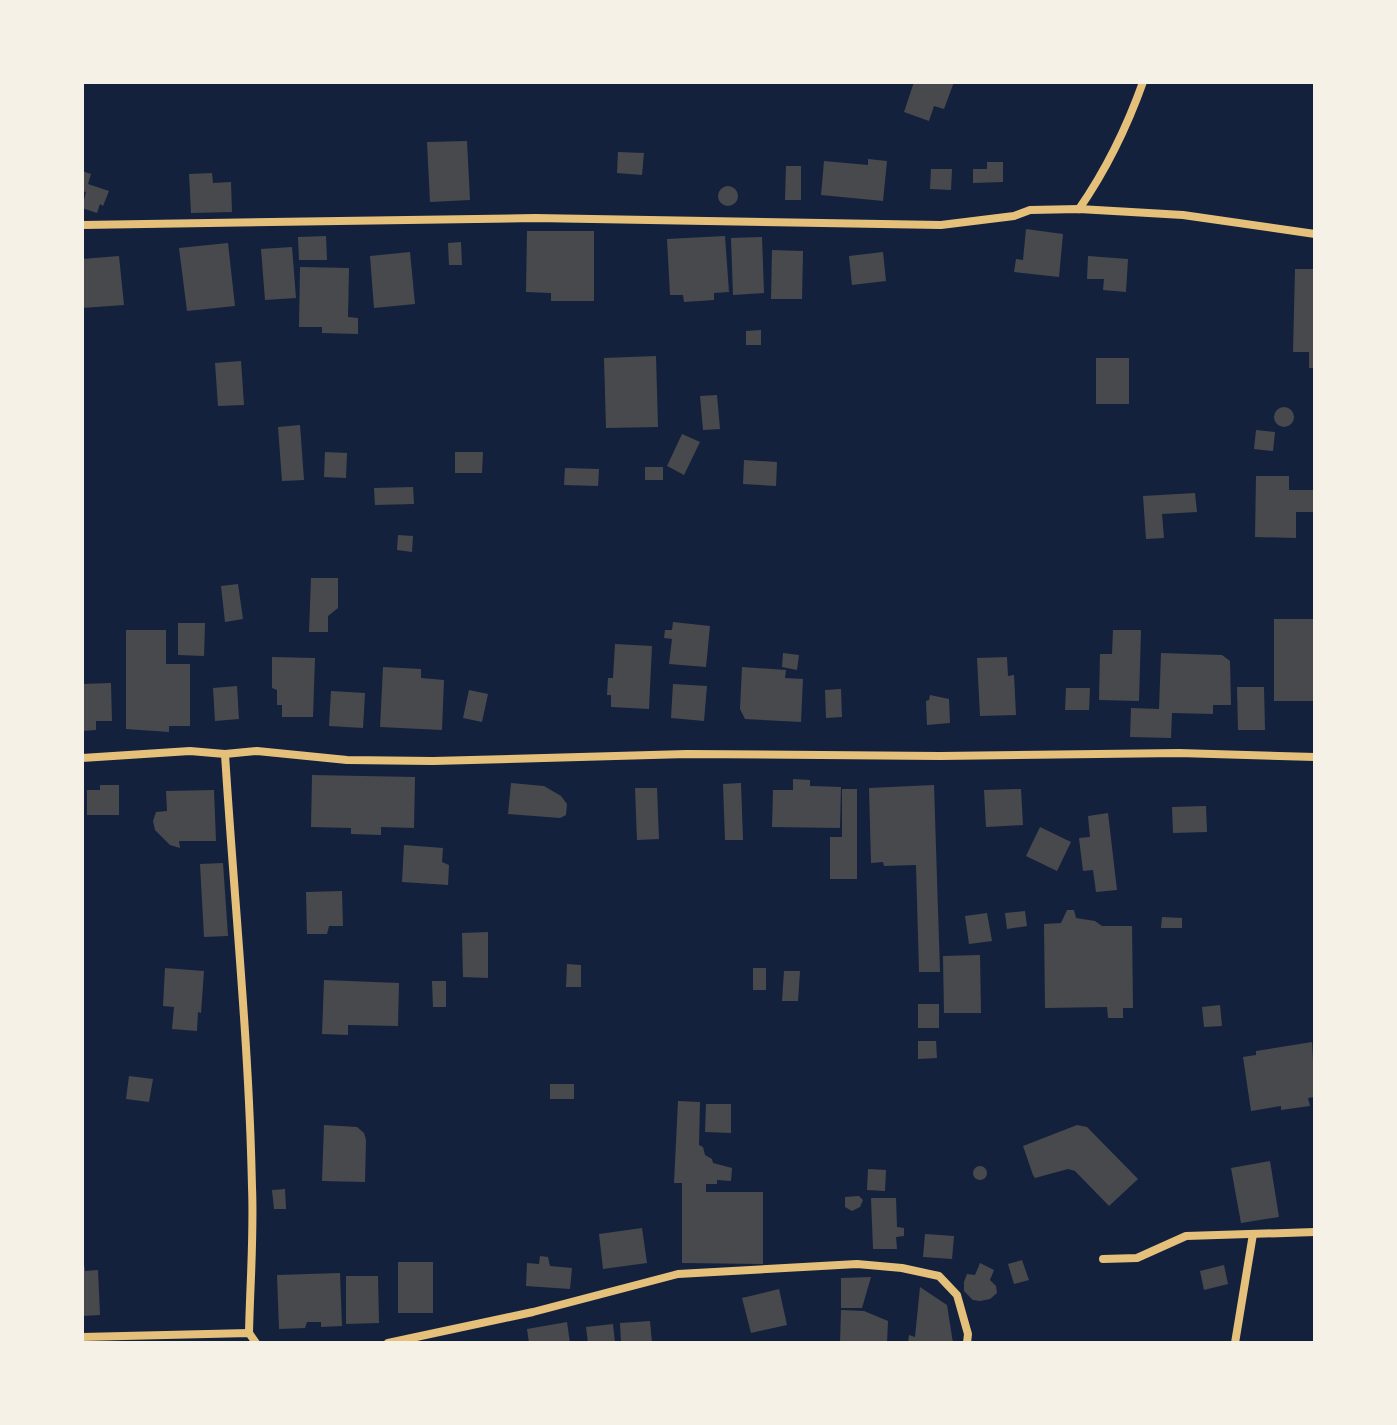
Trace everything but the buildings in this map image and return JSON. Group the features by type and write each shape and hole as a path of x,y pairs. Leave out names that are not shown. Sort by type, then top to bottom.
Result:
{"street":[{"path":"1079,209 1094,187 1131,114 1143,82"},
{"path":"82,225 535,218 941,225 1014,216 1030,210 1079,209 1183,215 1315,234"},
{"path":"82,758 190,751 225,754 257,751 347,760 419,761 687,754 940,756 1179,753 1315,757"},
{"path":"225,754 250,1128 249,1333 256,1343"},
{"path":"1103,1259 1137,1258 1186,1236 1315,1232"},
{"path":"1235,1343 1253,1234"},
{"path":"388,1343 533,1312 678,1274 857,1264 902,1268 939,1276 957,1295 968,1334 967,1343"},
{"path":"82,1337 249,1333"}]}
